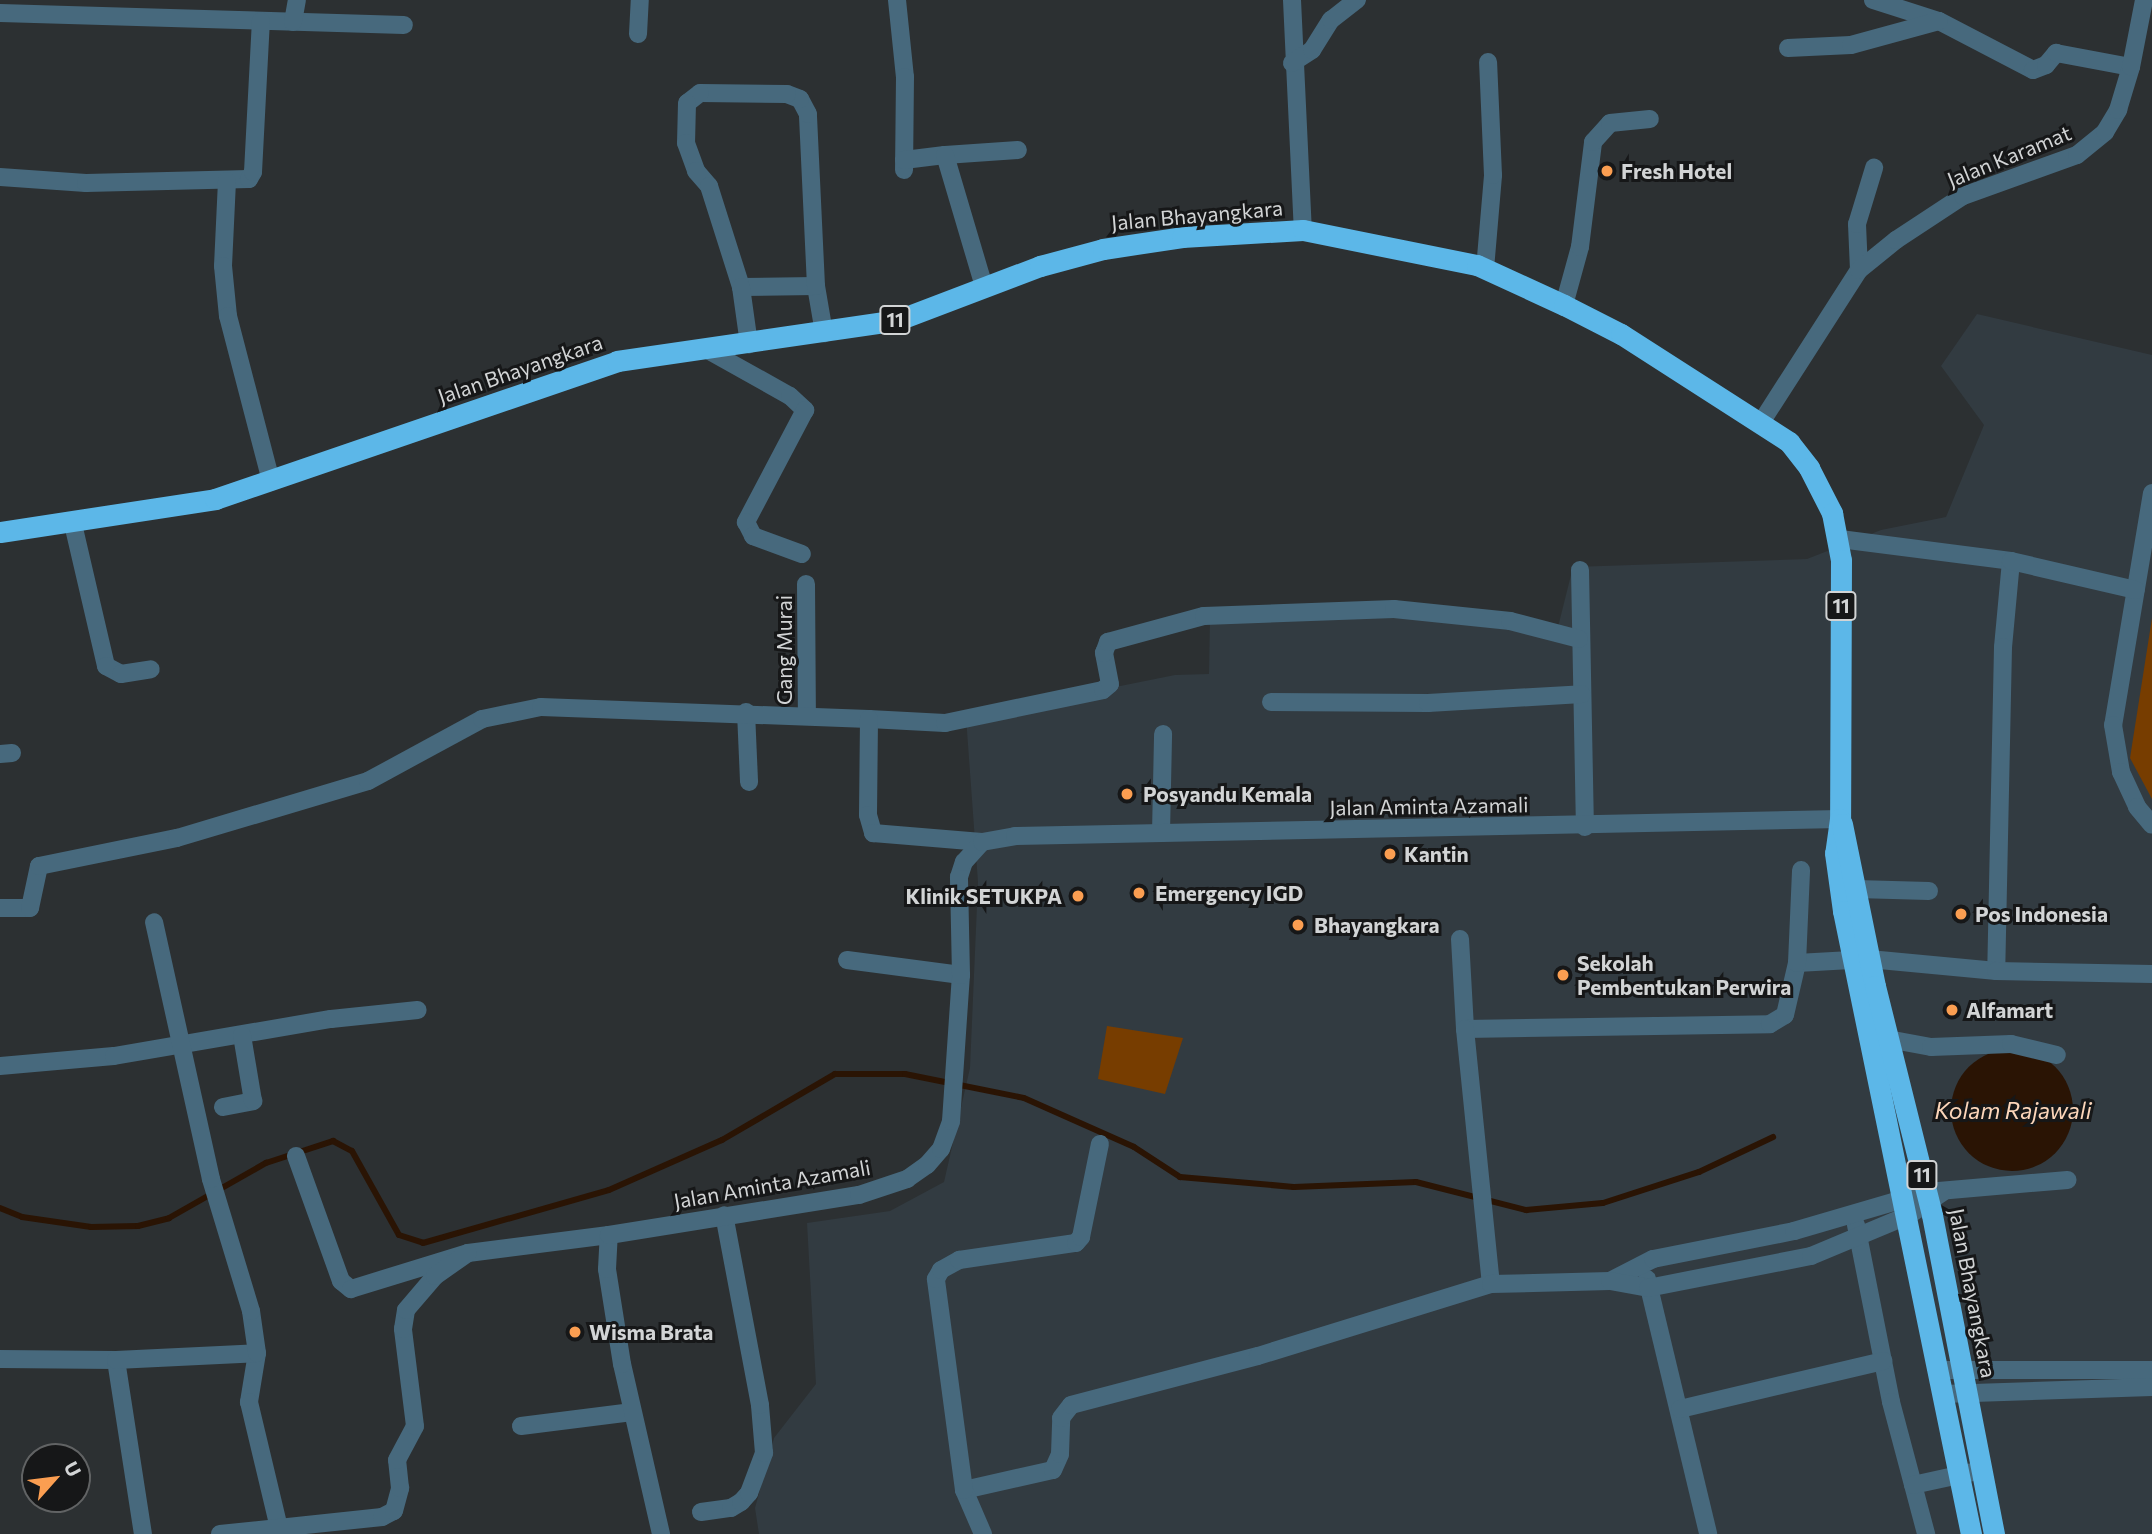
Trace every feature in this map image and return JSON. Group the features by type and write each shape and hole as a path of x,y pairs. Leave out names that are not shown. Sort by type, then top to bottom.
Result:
{"highway":[{"name":"Jalan Bhayangkara","path":"0,532 73,524 215,499 566,375 617,361 749,344 898,320 984,287 1103,249 1182,237 1303,230 1485,269 1564,305 1621,334 1762,421 1789,442 1809,468 1840,539 1840,818 1835,853 1877,1037 1907,1207 1971,1534"},
{"name":"Jalan Bhayangkara","path":"1840,818 1852,853 1860,960"},
{"name":"Jalan Bhayangkara","path":"1877,1037 1933,1195 1994,1534"}],"street":[{"path":"293,22 297,0"},
{"path":"638,34 640,0"},
{"path":"897,0 905,76 904,165 945,155 1018,150"},
{"path":"1292,0 1292,63 1303,230"},
{"path":"1292,63 1318,44 1327,25 1357,0"},
{"path":"1873,0 1939,21 2033,70 2061,53 2131,66"},
{"name":"Jalan Karamat","path":"1762,421 1859,270 1896,240 1964,196 2087,149 2110,125 2131,66 2144,0"},
{"path":"0,13 404,26"},
{"path":"0,177 86,183 246,181 253,172 261,21"},
{"path":"1788,48 1851,45 1939,21"},
{"path":"1485,269 1493,176 1488,62"},
{"path":"749,344 741,286 709,186 696,172 686,143 687,103 700,93 787,94 800,99 806,110 816,286 824,333"},
{"path":"1564,305 1580,247 1592,142 1610,123 1650,119"},
{"path":"945,155 984,287"},
{"path":"1859,270 1857,224 1874,168"},
{"path":"227,181 223,266 228,316 271,481"},
{"path":"741,286 816,286"},
{"path":"704,348 790,396 805,410 746,522 753,536 802,554"},
{"path":"2152,493 2113,725 2121,772 2137,807 2152,825"},
{"path":"73,524 106,666 121,674 151,669"},
{"path":"1840,539 2011,561 2136,590"},
{"path":"1996,971 2003,647 2011,561"},
{"path":"1580,570 1579,639 1585,827"},
{"name":"Gang Murai","path":"806,584 807,716"},
{"path":"0,908 30,908 39,866 164,841 368,781 482,719 510,711 580,706 945,723 1103,690 1110,684 1104,653 1108,642 1216,615 1394,608 1510,621 1579,639"},
{"path":"1271,702 1428,703 1582,694"},
{"path":"746,712 749,782"},
{"path":"869,719 868,815 873,833 982,842"},
{"path":"1161,833 1163,734"},
{"name":"Jalan Aminta Azamali","path":"296,1156 347,1287 355,1289 468,1253 609,1235 724,1214 845,1197 907,1179 941,1149 951,1121 961,975 959,877 964,862 982,842 1015,836 1585,827 1840,818"},
{"path":"1465,1029 1770,1024 1785,1015 1797,963 1801,870"},
{"path":"1856,890 1929,891"},
{"path":"154,922 211,1179 251,1311 257,1353 249,1402 279,1528"},
{"path":"1460,939 1465,1029 1491,1284"},
{"path":"847,960 961,975"},
{"path":"1797,963 1860,960 1996,971 2152,974"},
{"path":"0,1066 181,1045 331,1019 418,1010"},
{"path":"223,1107 253,1101 242,1035"},
{"path":"1877,1037 1931,1047 2011,1044 2057,1055"},
{"path":"983,1534 964,1490 936,1279 959,1260 1076,1243 1081,1237 1100,1144"},
{"path":"964,1490 1053,1470 1060,1454 1060,1418 1071,1405 1258,1356 1491,1284 1610,1281 1648,1288 1811,1256 1859,1237 1907,1207 1933,1195 2067,1180"},
{"path":"1610,1281 1646,1261 1854,1215 1907,1207"},
{"path":"701,1512 731,1508 741,1502 749,1493 764,1453 760,1405 724,1214"},
{"path":"1854,1215 1883,1361 1926,1534"},
{"path":"609,1235 607,1269 632,1412 661,1534"},
{"path":"220,1534 382,1517 394,1511 400,1488 397,1460 414,1432 403,1329 406,1310 435,1276 468,1253"},
{"path":"1646,1261 1648,1288 1680,1409 1708,1534"},
{"path":"0,1359 116,1360 257,1353"},
{"path":"116,1360 143,1534"},
{"path":"1680,1409 1883,1361"},
{"path":"1938,1370 1962,1367 2152,1370"},
{"path":"1943,1394 1968,1391 2152,1387"},
{"path":"521,1426 632,1412"},
{"path":"1913,1485 1982,1470"}],"shaded area":[{"name":"Sekolah Pembentukan Perwira","path":"1977,314 2152,355 2152,1534 759,1534 755,1508 774,1438 816,1384 807,1223 890,1211 944,1182 970,1068 978,882 966,717 1175,675 1209,674 1210,618 1386,604 1557,631 1573,567 1807,559 1881,530 1946,517 1984,425 1941,366"},
{"path":"2152,618 2152,799 2130,758"},
{"path":"1107,1026 1183,1038 1165,1094 1098,1079"}],"water":[{"name":"Kolam Rajawali","path":"2012,1049 2035,1054 2055,1067 2068,1087 2073,1110 2068,1133 2055,1153 2035,1166 2012,1171 1989,1166 1969,1153 1956,1133 1951,1110 1956,1087 1969,1067 1989,1054"}],"waterway":[{"path":"0,1208 22,1217 91,1227 138,1226 169,1218 266,1163 333,1141 352,1151 399,1235 423,1243 609,1190 722,1140 835,1074 905,1074 1024,1098 1134,1147 1180,1177 1294,1187 1416,1182 1526,1210 1603,1203 1699,1172 1773,1137"}],"place":[{"name":"Fresh Hotel","path":"1607,171"},
{"name":"Posyandu Kemala","path":"1127,794"},
{"name":"Kantin","path":"1390,854"},
{"name":"Emergency IGD","path":"1139,893"},
{"name":"Klinik SETUKPA","path":"1078,896"},
{"name":"Pos Indonesia","path":"1961,914"},
{"name":"Bhayangkara","path":"1298,925"},
{"name":"Sekolah Pembentukan Perwira","path":"1563,975"},
{"name":"Alfamart","path":"1952,1010"},
{"name":"Wisma Brata","path":"575,1332"}]}
